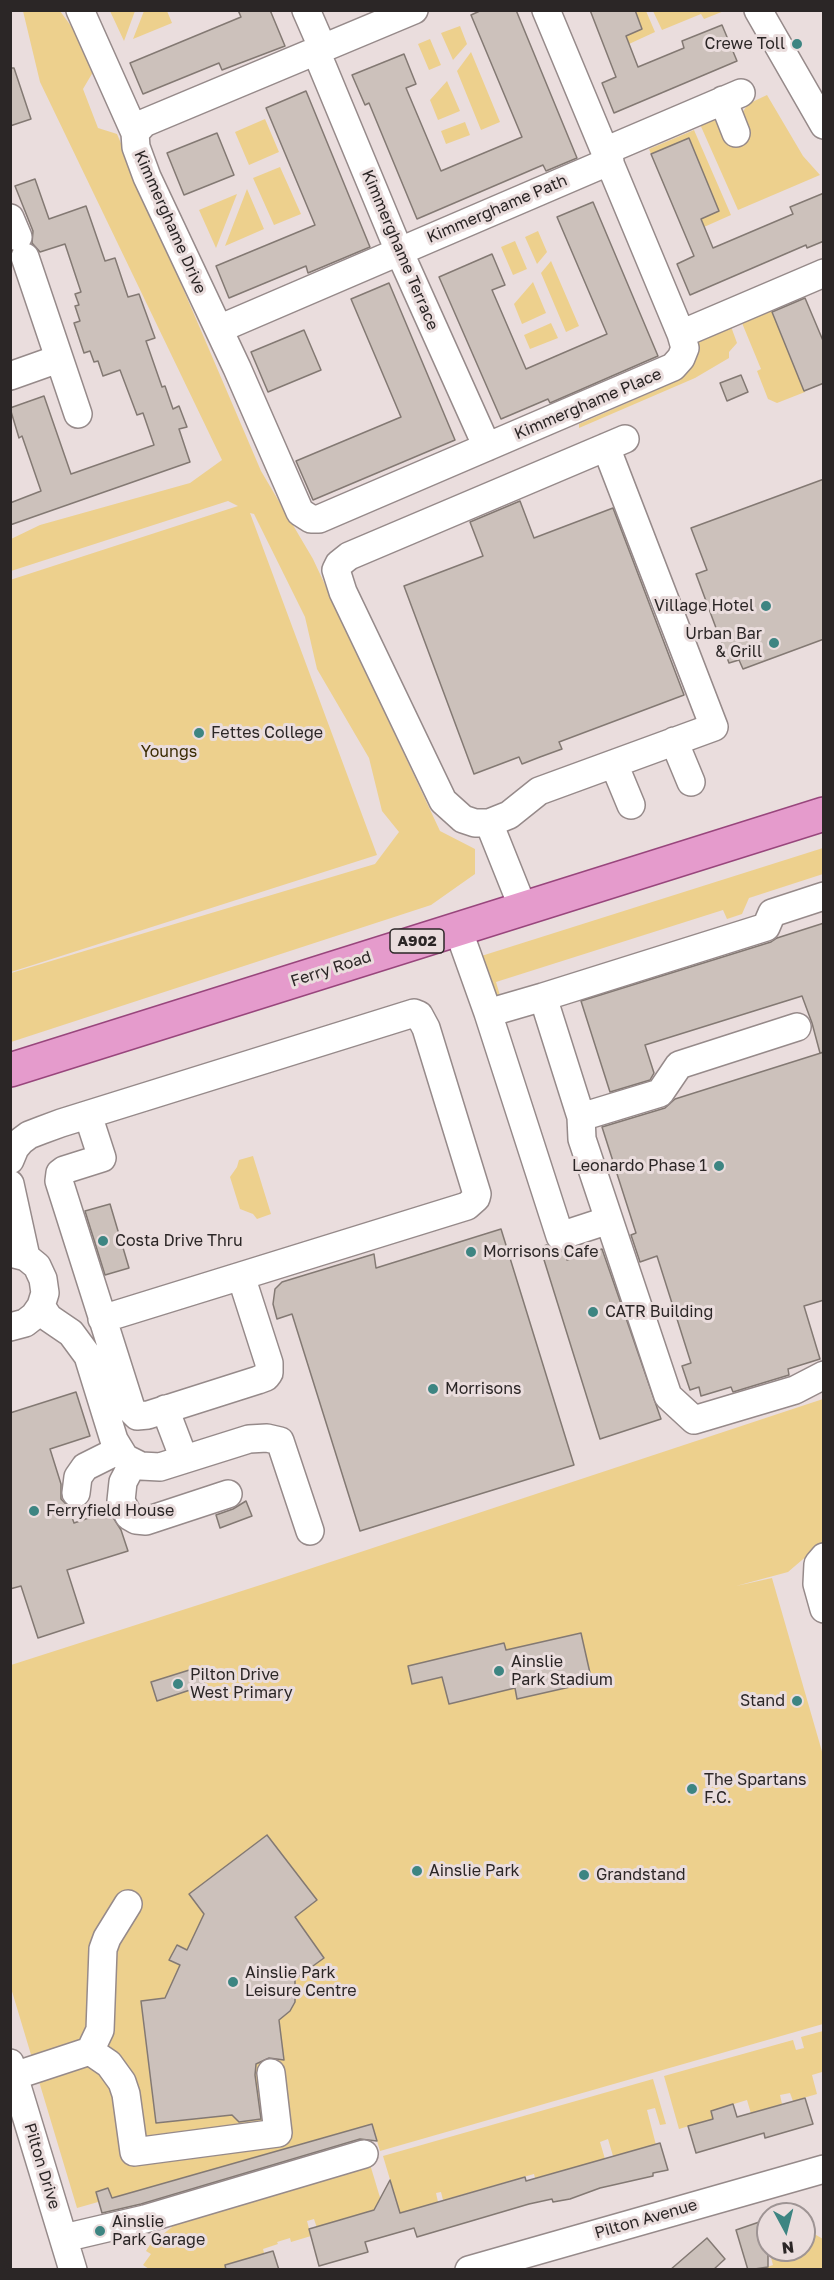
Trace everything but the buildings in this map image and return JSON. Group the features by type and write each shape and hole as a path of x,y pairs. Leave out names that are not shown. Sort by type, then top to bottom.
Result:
{"main road":[{"name":"Ferry Road","path":"10,1070 824,814"}],"street":[{"path":"80,10 135,134"},
{"name":"Kimmerghame Terrace","path":"306,10 399,251 487,447"},
{"name":"Kimmerghame Drive","path":"311,519 300,513 244,365 219,329 156,173 136,147 135,134 144,123 414,10"},
{"name":"Kimmerghame Place","path":"311,519 319,519 674,367 681,358 685,348 681,334 614,202 608,156 546,10"},
{"path":"758,10 824,125"},
{"name":"Kimmerghame Path","path":"219,329 399,251 732,97 736,134"},
{"path":"18,238 78,414"},
{"path":"681,334 824,273"},
{"path":"10,376 58,359"},
{"path":"616,443 714,727 674,741 539,792 509,815 489,823 475,823 463,819 443,801 343,592 336,570 339,564 349,556 616,443"},
{"path":"674,741 692,782"},
{"path":"614,764 631,805"},
{"path":"489,823 523,908"},
{"path":"488,1013 766,927 772,913 824,896"},
{"path":"458,929 488,1013 560,1236 609,1220"},
{"path":"543,997 581,1117 582,1139 668,1396 694,1420 795,1390 824,1375"},
{"path":"12,1152 29,1134 414,1013 419,1015 426,1028 477,1194 476,1198 467,1206 102,1319"},
{"path":"581,1117 660,1093 678,1065 797,1027"},
{"path":"88,1115 102,1158 64,1170 58,1178 134,1414 142,1417 266,1377 269,1373 269,1363 241,1276"},
{"path":"10,1184 18,1255 37,1266 43,1279 45,1293 41,1306 34,1316 25,1323 10,1327"},
{"path":"41,1306 49,1318 71,1333 88,1356 114,1440 126,1457 150,1468 184,1460 249,1439 267,1438 280,1441 310,1531"},
{"path":"165,1409 184,1460"},
{"path":"76,1493 78,1477 85,1467 126,1457"},
{"path":"126,1457 121,1501 129,1516 136,1520 146,1521 228,1494"},
{"path":"824,1557 818,1564 817,1584 824,1609"},
{"path":"90,2051 100,2030 103,1949 112,1928 128,1904"},
{"path":"12,2069 90,2051 109,2064 122,2082 126,2094 134,2152 278,2133 271,2073"},
{"name":"Pilton Drive","path":"12,2069 73,2270"},
{"path":"64,2238 145,2219 364,2154"},
{"name":"Pilton Avenue","path":"469,2270 824,2169"}],"green space":[{"name":"Youngs","path":"23,11 60,11 82,41 93,72 83,89 98,128 117,134 261,471 313,559 440,831 475,849 475,874 431,905 11,1042 11,973 375,864 399,832 382,811 369,758 317,669 305,617 254,514 250,513 377,855 11,972 10,580 238,506 228,501 11,571 11,539 40,525 190,483 222,460 40,82"},
{"path":"110,11 135,11 124,41"},
{"path":"144,11 167,11 172,23 133,39"},
{"path":"614,11 646,11 655,32 629,44 626,36 642,29 635,13 597,28 595,23 615,15"},
{"path":"653,11 724,11 704,19 701,14 662,30"},
{"path":"460,26 467,44 453,60 441,33"},
{"path":"430,39 441,65 429,70 418,44"},
{"path":"471,52 500,122 481,130 457,71"},
{"path":"447,81 460,111 438,120 430,100"},
{"path":"767,95 803,156 820,175 738,210 699,122 714,119 719,121 742,113 748,104"},
{"path":"265,119 279,152 249,165 235,132"},
{"path":"465,122 470,135 446,144 441,131"},
{"path":"694,130 731,215 704,227 701,219 719,211 712,194 675,210 673,206 691,198 700,167 663,183 661,179 680,170 677,163 696,155 689,138 651,154 649,149"},
{"path":"280,167 301,214 274,225 253,178"},
{"path":"247,189 264,229 225,246"},
{"path":"237,194 216,248 199,210"},
{"path":"538,231 547,252 537,264 525,237"},
{"path":"515,241 527,269 513,275 501,247"},
{"path":"551,261 579,326 566,332 541,273"},
{"path":"533,282 546,313 522,324 514,304"},
{"path":"772,311 805,392 777,403 768,399 757,371 761,369 742,323"},
{"path":"729,321 737,343 729,352 729,358 695,378 579,428 579,424 659,389 693,337"},
{"path":"551,323 558,338 530,349 524,335"},
{"path":"823,848 823,874 749,898 742,914 727,919 723,910 496,982 502,1002 497,1003 475,958"},
{"path":"253,1156 271,1214 257,1219 253,1214 240,1209 230,1177 239,1160"},
{"name":"Ainslie Park","path":"823,1399 823,1542 788,1572 736,1586 772,1578 823,1755 823,2024 380,2151 372,2124 77,2208 11,1988 11,1665"},
{"path":"823,2031 823,2076 822,2072 812,2075 817,2094 793,2101 790,2093 780,2095 782,2104 758,2111 752,2117 747,2100 711,2111 713,2119 679,2129 664,2076 793,2040 796,2050 804,2048 801,2037"},
{"path":"653,2079 666,2124 660,2125 655,2108 647,2110 656,2145 613,2156 608,2139 600,2142 605,2159 535,2178 534,2174 443,2200 441,2192 436,2193 438,2202 400,2213 383,2156"},
{"path":"369,2161 385,2214 345,2218 347,2225 319,2234 314,2219 307,2221 311,2236 291,2242 290,2238 277,2242 278,2244 263,2249 266,2260 226,2270 149,2269 143,2265 151,2254 146,2251 158,2232 162,2235 172,2227 174,2218"},
{"path":"816,2235 823,2239 823,2269 759,2270 773,2265 772,2262 816,2262"}],"place":[{"name":"Crewe Toll","path":"797,44"},
{"name":"Village Hotel","path":"766,606"},
{"name":"Urban Bar & Grill","path":"774,643"},
{"name":"Fettes College","path":"199,733"},
{"name":"Leonardo Phase 1","path":"719,1166"},
{"name":"Costa Drive Thru","path":"103,1241"},
{"name":"Morrisons Cafe","path":"471,1252"},
{"name":"CATR Building","path":"593,1312"},
{"name":"Morrisons","path":"433,1389"},
{"name":"Ferryfield House","path":"34,1511"},
{"name":"Ainslie Park Stadium","path":"499,1671"},
{"name":"Pilton Drive West Primary","path":"178,1684"},
{"name":"Stand","path":"797,1701"},
{"name":"The Spartans F.C.","path":"692,1789"},
{"name":"Ainslie Park","path":"417,1871"},
{"name":"Grandstand","path":"584,1875"},
{"name":"Ainslie Park Leisure Centre","path":"233,1982"},
{"name":"Ainslie Park Garage","path":"100,2231"}]}
